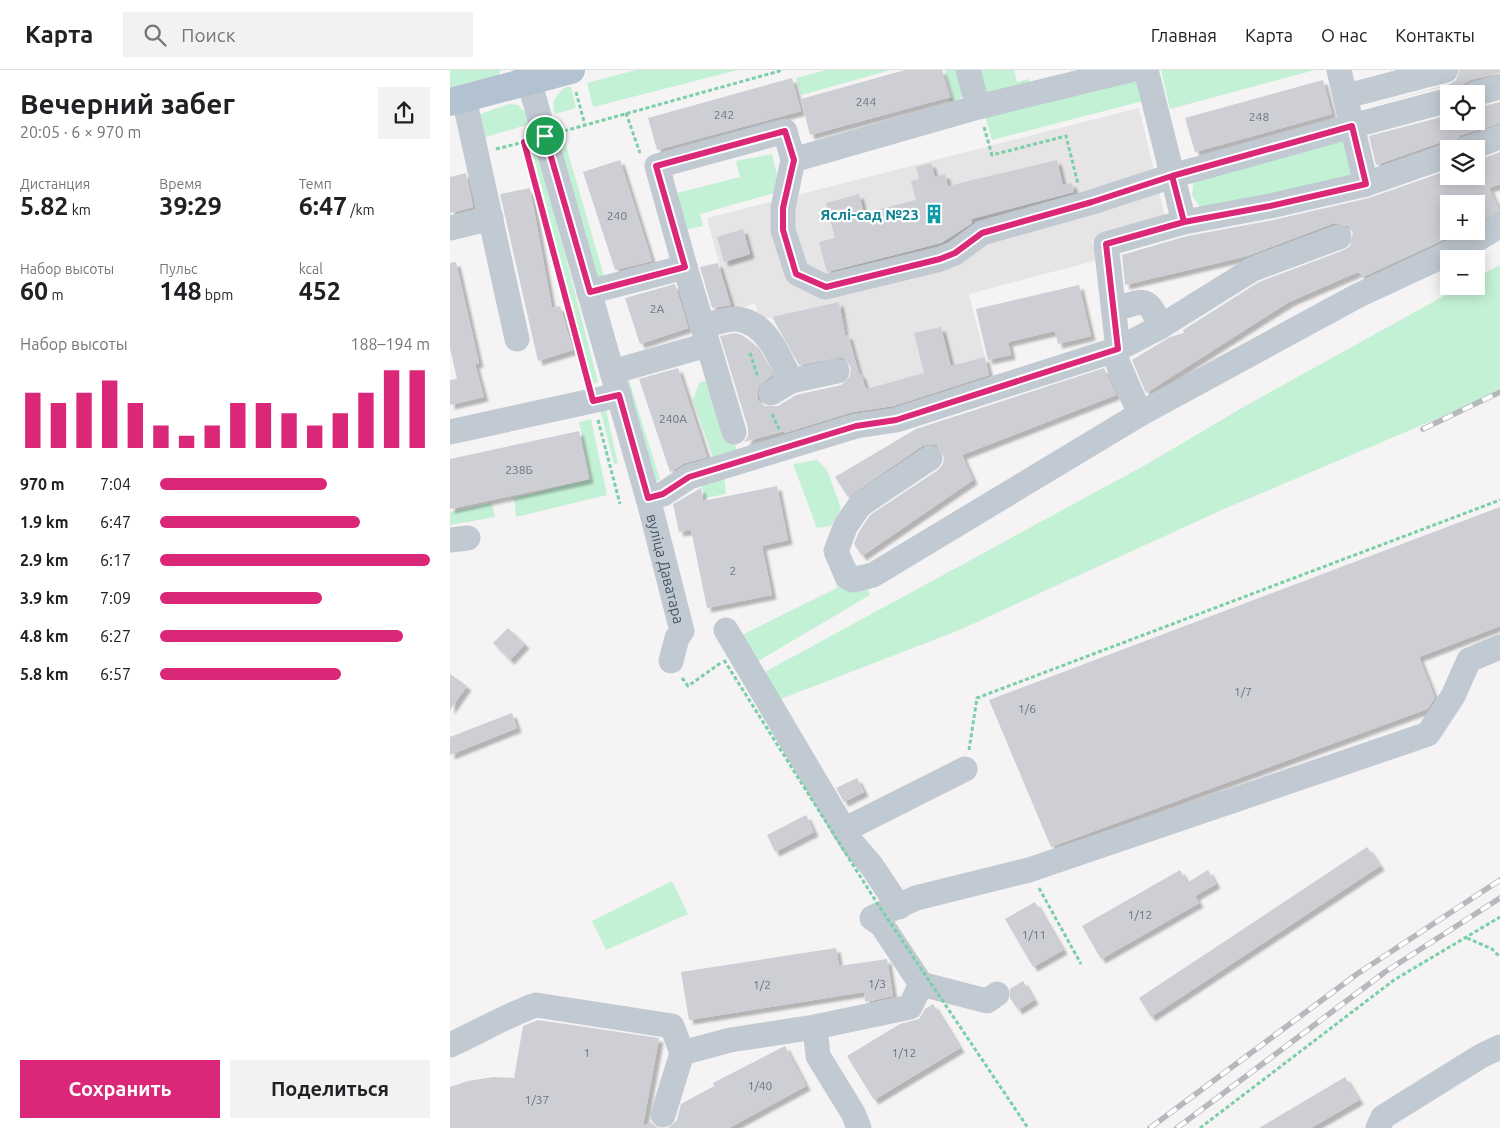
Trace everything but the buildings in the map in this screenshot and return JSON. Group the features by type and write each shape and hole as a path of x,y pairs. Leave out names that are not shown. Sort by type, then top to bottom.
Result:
{"main road":[{"path":"457,100 528,75 570,70"}],"street":[{"path":"968,70 978,107"},
{"path":"794,160 978,107 1130,70"},
{"path":"1146,70 1184,222"},
{"path":"1339,70 1347,96 1366,184"},
{"path":"1347,96 1446,70"},
{"name":"вуліца Даватара","path":"528,75 532,143 590,292 648,498 682,631 676,638 671,661"},
{"path":"1485,91 1500,87"},
{"path":"457,100 477,154 517,339"},
{"path":"734,432 656,166 785,131 794,160 783,208 783,230 796,274 826,287 940,259 955,253 982,233 1172,176 1440,102"},
{"path":"1485,142 1500,136"},
{"path":"1140,414 1116,359 1118,349 1106,244 1184,222 1270,206 1366,184 1440,158"},
{"path":"450,228 491,218"},
{"path":"930,458 860,505 851,519 836,551 847,577 853,580 873,575 1140,414 1357,296 1475,241 1500,225"},
{"path":"648,498 663,494 689,477 856,426 896,420 1118,349 1160,327 1253,269 1339,238"},
{"path":"590,292 685,267"},
{"path":"1114,309 1142,302 1148,303 1152,306 1160,327"},
{"path":"450,432 593,401 615,383 705,336 735,318 759,329 770,339 781,387 837,371"},
{"path":"726,630 844,830 899,907"},
{"path":"997,994 987,1001 921,984 882,925 872,918 916,898 1029,870 1428,734 1453,696 1469,660 1500,647"},
{"path":"844,830 965,770"},
{"path":"682,1054 730,1040 815,1027 910,1007 921,984"},
{"path":"450,1045 500,1022 516,1012 536,1005 672,1026 682,1054 663,1115"},
{"path":"815,1027 818,1056 853,1113 859,1128"},
{"path":"1378,1128 1384,1117 1481,1056 1500,1047"}],"path":[{"path":"570,70 585,125"},
{"path":"477,154 532,143 585,125 783,70"},
{"path":"978,107 992,155 1066,136 1083,204"},
{"path":"549,235 620,504"},
{"path":"965,770 977,698 1500,500"},
{"path":"671,661 688,686 724,660 877,902 1028,1128"},
{"path":"1029,870 1081,964"},
{"path":"1200,1128 1394,980 1500,918"},
{"path":"1466,937 1492,949 1500,957"}],"shaded area":[{"path":"1139,108 1165,216 1091,242 1101,259 969,294 985,357 866,389 839,302 761,320 755,303 732,311 707,218"}],"green space":[{"path":"450,70 501,70 499,75 450,87"},
{"path":"636,70 738,70 593,107 587,83"},
{"path":"826,70 891,70 801,95 796,78"},
{"path":"945,70 965,70 967,91 960,99 950,102 949,99 953,98"},
{"path":"979,70 1014,70 1017,82 1029,79 1032,90 987,102"},
{"path":"1161,70 1315,70 1170,109"},
{"path":"1140,72 1147,100 992,140 984,112"},
{"path":"566,87 571,87 576,108 555,114 553,106 555,99"},
{"path":"509,104 518,105 526,113 530,124 482,138 475,116"},
{"path":"1347,137 1359,181 1201,209 1192,195 1194,179"},
{"path":"564,139 606,283 597,281 555,142"},
{"path":"537,146 598,382 592,384 531,147"},
{"path":"772,154 781,191 700,214 703,226 684,230 677,193 740,177 736,161"},
{"path":"1500,265 1500,388 1467,406 1224,509 957,631 778,700 763,673 1147,464 1247,405 1446,295 1485,295 1485,273"},
{"path":"628,377 660,480 655,481 622,378"},
{"path":"712,378 737,451 715,463 693,400 699,383"},
{"path":"599,405 605,405 618,464 614,464"},
{"path":"591,419 607,495 516,517 514,498 591,479 579,422"},
{"path":"817,460 827,470 841,508 831,526 817,528 793,464"},
{"path":"724,475 726,494 705,498 701,485"},
{"path":"492,503 495,517 450,525 450,512"},
{"path":"844,553 859,567 870,595 755,663 738,637 837,588 835,579"},
{"path":"672,881 688,914 606,950 592,921"}],"railway":[{"path":"1423,429 1500,392"},
{"path":"1150,1128 1357,974 1500,880"},
{"path":"1177,1128 1385,972 1500,898"}],"place":[{"name":"Яслі-сад №23","path":"934,214"}],"route":[{"path":"545,136 524,142 593,401 619,395 648,498 663,494 689,477 856,426 896,420 1118,349 1106,244 1184,222 1172,176 1352,126 1366,184 1270,206 1184,222 1172,176 1092,202 982,233 955,253 940,259 826,287 796,274 783,230 783,208 794,160 785,131 656,166 685,267 590,292 545,136"}]}
